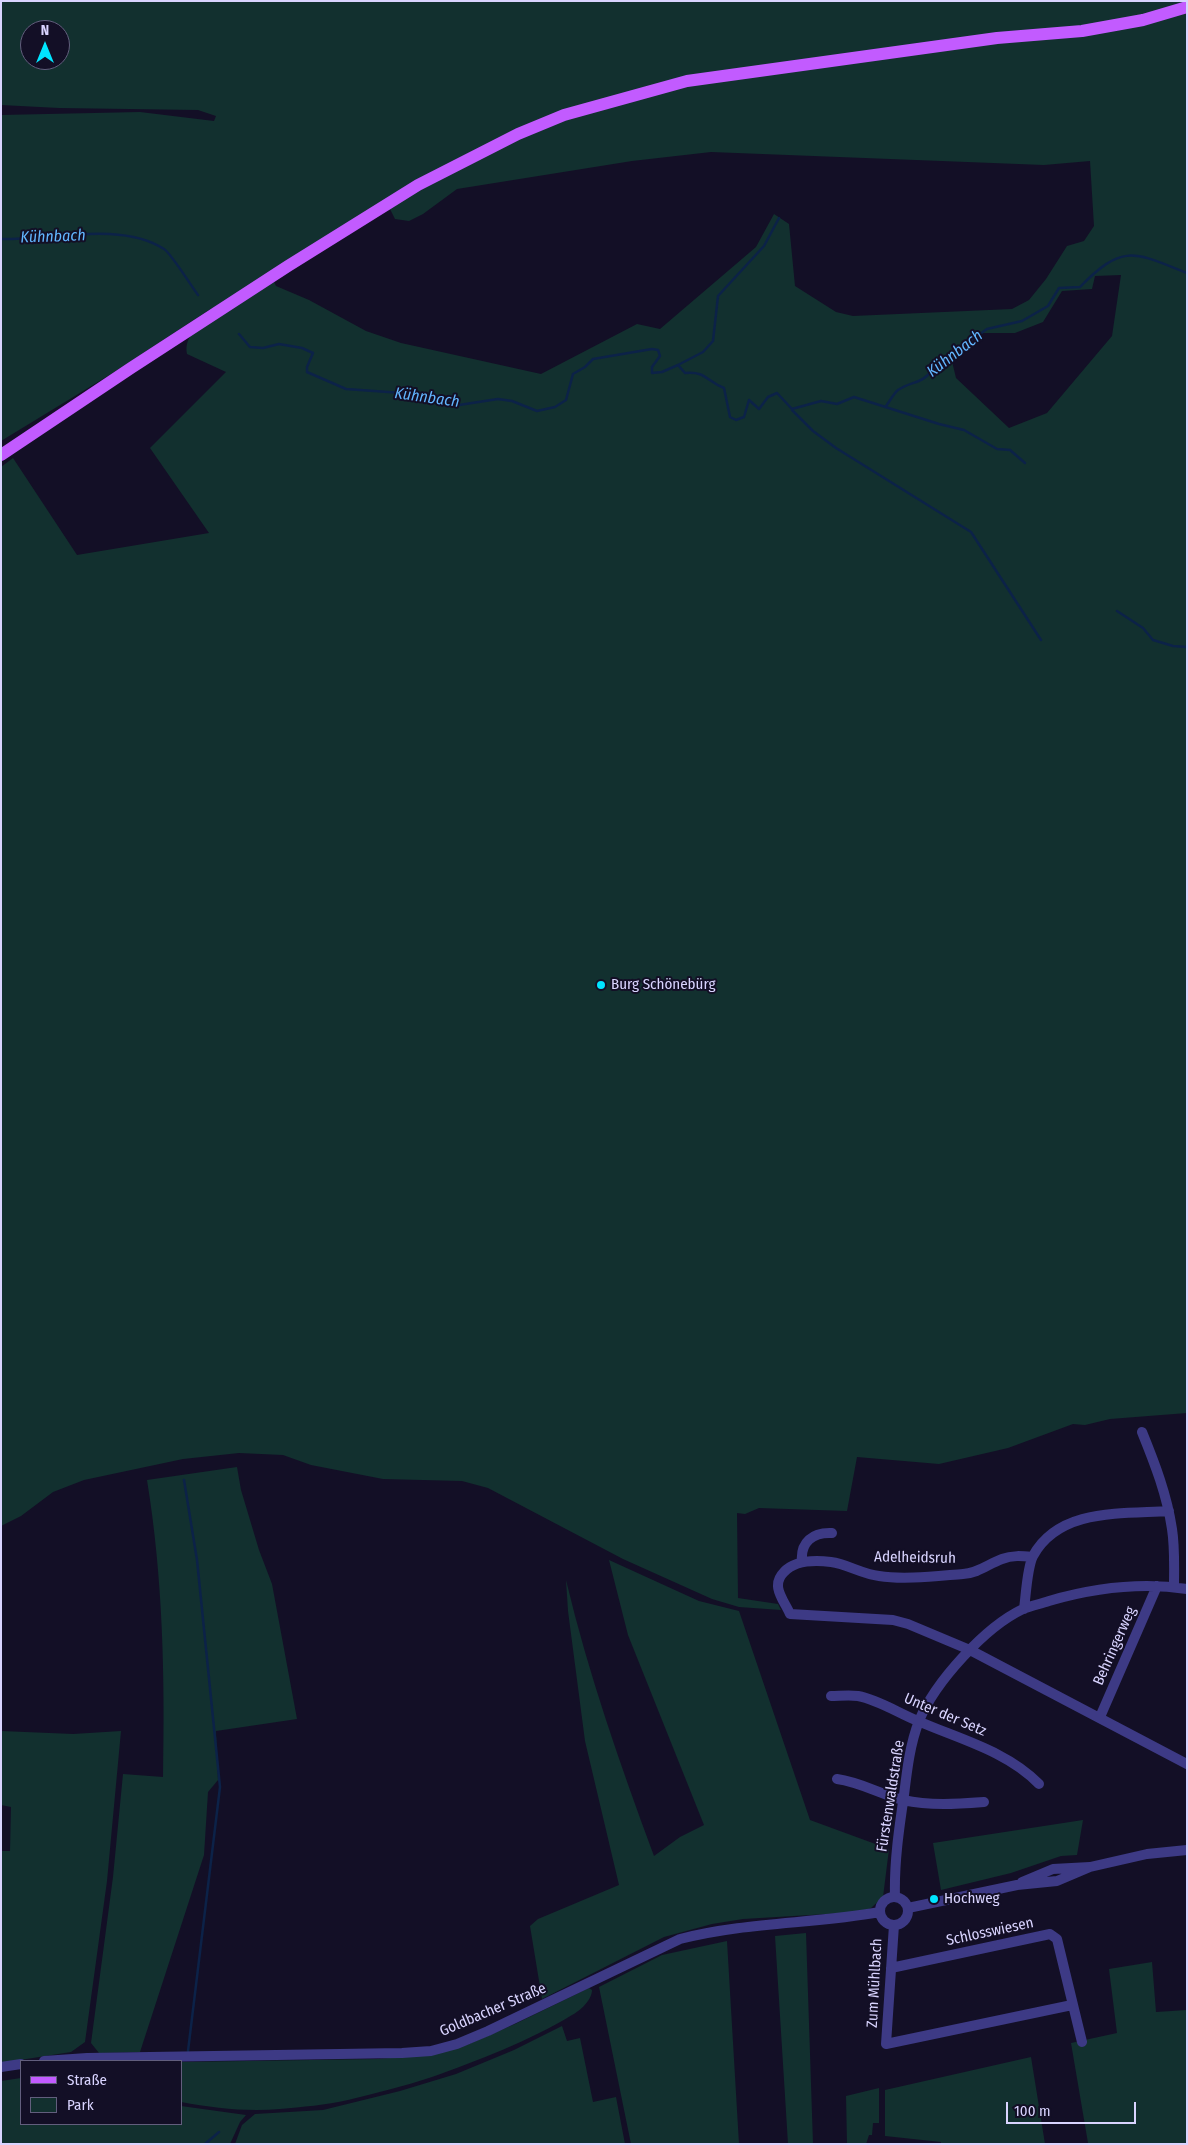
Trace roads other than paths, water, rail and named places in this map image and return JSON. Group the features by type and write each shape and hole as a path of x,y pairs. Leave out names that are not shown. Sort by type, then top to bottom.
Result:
{"main road":[{"path":"1,455 288,266 418,185 510,137 564,115 687,80 997,38 1082,31 1143,20 1187,7"}],"street":[{"path":"1142,1432 1157,1468 1169,1511 1172,1531 1174,1588"},
{"path":"1024,1609 1032,1557 1050,1533 1066,1523 1085,1518 1169,1511"},
{"path":"832,1533 818,1534 810,1538 804,1545 801,1554 802,1562 782,1573 778,1582 778,1592 790,1614 893,1620 908,1624 970,1650 1187,1764"},
{"name":"Adelheidsruh","path":"802,1562 834,1563 879,1576 932,1576 975,1573 1007,1558 1032,1557"},
{"name":"Fürstenwaldstraße","path":"895,1897 895,1873 908,1759 919,1722 931,1697 970,1650 990,1632 1024,1609 1096,1590 1157,1586 1187,1590"},
{"name":"Behringerweg","path":"1100,1717 1157,1586"},
{"name":"Unter der Setz","path":"831,1696 856,1696 874,1701 919,1722 968,1740 1024,1769 1039,1784"},
{"path":"837,1779 851,1781 903,1800 942,1805 984,1802"},
{"path":"908,1908 1017,1885 1053,1869 1090,1867 1147,1854 1187,1850"},
{"path":"895,1897 901,1898 908,1908 905,1920 894,1925 883,1920 880,1912 884,1901 895,1897"},
{"name":"Goldbacher Straße","path":"58,2060 431,2051 457,2044 525,2015 680,1939 707,1932 745,1926 849,1918 880,1912"},
{"name":"Zum Mühlbach","path":"894,1925 886,2044 1072,2005"},
{"name":"Schlosswiesen","path":"891,1968 1050,1934 1057,1939 1082,2042"},
{"path":"1,2067 20,2064"}],"waterway":[{"name":"Kühnbach","path":"239,334 250,347 263,348 279,344 302,348 313,353 307,367 307,372 346,389 430,395 459,405 498,399 512,401 537,411 555,407 566,400 573,374 585,367 593,359 652,349 658,350 660,356 652,367 652,373 662,372 703,352 713,341 718,296 764,246 779,218"},
{"name":"Kühnbach","path":"1,239 106,234 127,236 147,241 167,252 198,295"},
{"name":"Kühnbach","path":"886,406 898,390 922,380 934,367 987,329 1022,321 1048,306 1059,288 1080,287 1107,263 1130,256 1141,257 1187,273"},
{"name":"Kühnbach","path":"678,365 685,373 702,375 724,388 730,417 736,420 744,417 749,400 759,409 768,397 777,393 792,409 821,401 837,404 854,397 964,430 997,449 1010,450 1025,463"},
{"path":"792,410 813,431 836,448 971,532 1041,640"},
{"path":"1117,611 1143,628 1153,640 1173,646 1187,647"},
{"path":"184,1480 197,1560 220,1787 188,2051"},
{"path":"205,2144 219,2132"}],"place":[{"name":"Burg Schönebürg","path":"601,985"},
{"name":"Hochweg","path":"934,1899"}]}
